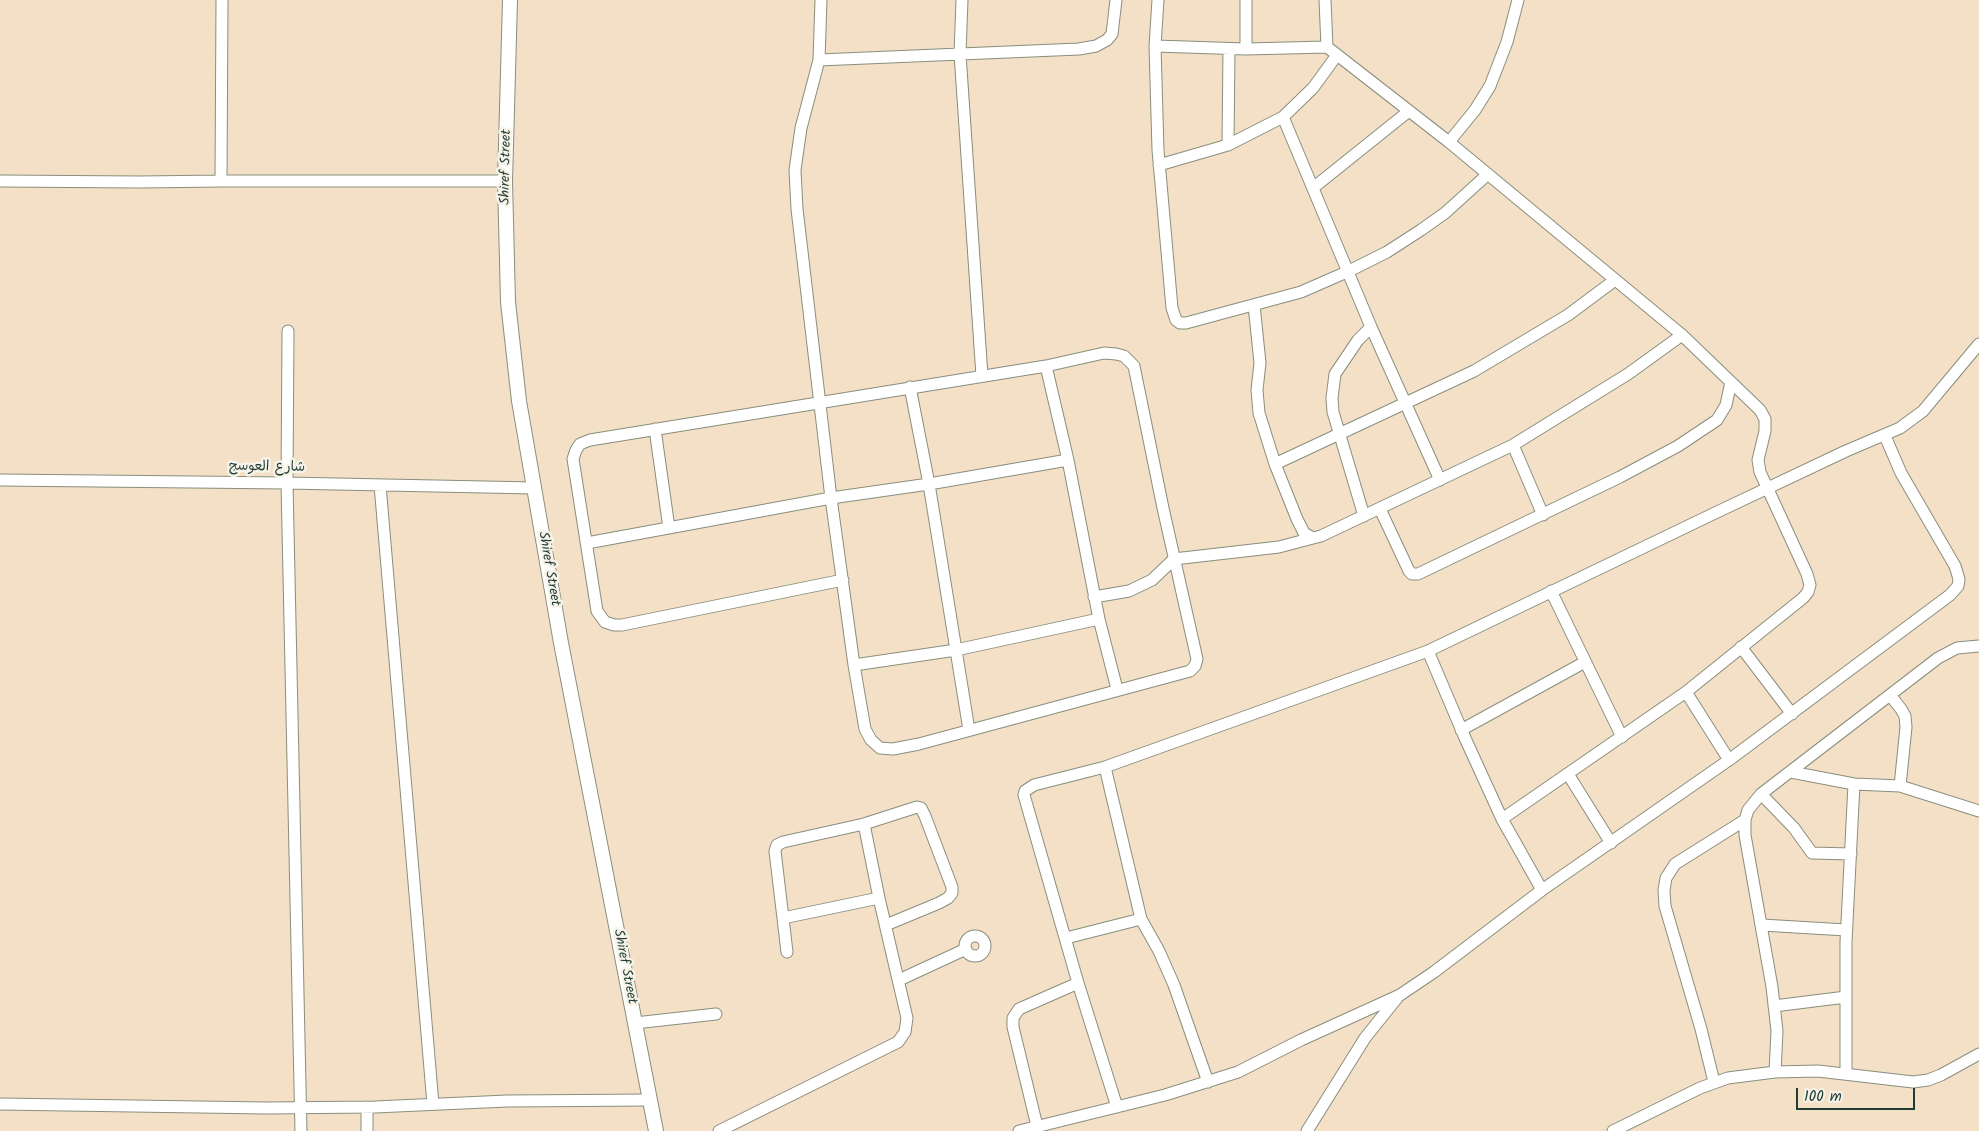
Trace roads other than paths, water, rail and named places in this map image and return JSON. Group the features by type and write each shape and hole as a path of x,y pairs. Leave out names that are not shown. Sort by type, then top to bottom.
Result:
{"main road":[{"name":"Shiref Street","path":"510,0 506,181 508,302 519,401 561,643 656,1131"}],"street":[{"path":"221,181 222,0"},
{"path":"821,0 819,60 801,128 795,170 797,209 820,402 831,498 843,580 854,664 865,729 871,740 880,748 893,749 919,744 1190,670 1195,666 1197,659 1134,366 1124,356 1104,353 1046,366 910,387 820,402 590,440 580,444 576,450 573,459 597,611 605,622 614,626 622,626 843,580"},
{"path":"962,0 960,54 982,376"},
{"path":"819,60 1079,50 1096,46 1107,40 1112,34 1116,0"},
{"path":"1158,0 1155,46 1159,165 1172,308 1176,320 1180,323 1301,292 1349,271 1388,252 1422,230 1445,213 1488,174"},
{"path":"1246,0 1246,49"},
{"path":"1325,0 1327,47"},
{"path":"1450,142 1475,110 1490,86 1507,42 1518,0"},
{"path":"1155,46 1229,49 1327,47 1450,142 1682,335 1760,410 1765,420 1765,431 1758,460 1760,472 1807,574 1810,584 1808,592 1804,598 1686,692 1502,819"},
{"path":"1228,145 1229,49"},
{"path":"1159,165 1228,145 1283,116 1313,88 1337,55"},
{"path":"1313,188 1409,110"},
{"path":"1283,116 1371,327 1440,480"},
{"path":"0,181 506,181"},
{"path":"1275,464 1405,405 1483,366 1568,315 1615,280"},
{"path":"1254,305 1260,363 1257,402 1275,464 1296,519 1304,533 1313,538"},
{"path":"1364,516 1333,412 1332,398 1335,374 1354,345 1371,327"},
{"path":"288,331 287,483 301,1131"},
{"path":"1094,597 1129,591 1152,580 1174,559 1279,548 1321,536 1513,445 1628,374 1682,335"},
{"path":"1117,1107 1078,983 1024,795 1029,787 1105,767 1428,651 1846,451 1885,436 1911,422 1979,344"},
{"path":"1046,366 1068,460 1098,619 1117,689"},
{"path":"1380,509 1409,571 1412,574 1418,574 1620,477 1710,426 1717,420 1726,406 1731,382"},
{"path":"910,387 930,484 969,730"},
{"path":"656,429 670,528"},
{"path":"1019,1131 1117,1107 1238,1072 1301,1040 1400,995 1434,972 1542,890 1729,760 1950,594 1958,586 1959,580 1955,566 1901,473 1885,436"},
{"path":"1513,445 1542,515"},
{"path":"586,543 831,498 930,484 1068,460"},
{"name":"شارع العوسج","path":"0,480 380,484 534,488"},
{"path":"380,484 433,1104"},
{"path":"1551,591 1622,737"},
{"path":"854,664 956,650 1098,619"},
{"path":"1775,1072 1777,1031 1762,925 1745,835 1745,820 1748,810 1762,794 1938,658 1958,648 1979,646"},
{"path":"1741,647 1792,714"},
{"path":"1428,651 1461,730 1502,819 1542,890"},
{"path":"1461,730 1585,662"},
{"path":"1686,692 1729,760"},
{"path":"1890,694 1901,708 1906,727 1900,786"},
{"path":"1105,767 1141,919 1159,951 1174,985 1208,1082"},
{"path":"1791,772 1854,784 1900,786 1979,811"},
{"path":"1568,774 1611,843"},
{"path":"1846,1074 1846,930 1854,784"},
{"path":"1762,794 1794,828 1812,853 1851,854"},
{"path":"787,952 775,851 777,845 783,842 864,824 917,807 921,808 952,887 952,893 948,898 886,925"},
{"path":"1714,1082 1701,1029 1665,906 1664,890 1666,878 1675,864 1745,820"},
{"path":"719,1131 898,1042 905,1032 907,1018 878,898 864,824"},
{"path":"784,918 878,898"},
{"path":"1066,938 1141,919"},
{"path":"1762,925 1846,930"},
{"path":"899,980 966,950"},
{"path":"1037,1126 1013,1027 1013,1018 1020,1009 1078,983"},
{"path":"1308,1131 1365,1038 1400,995"},
{"path":"1774,1006 1846,997"},
{"path":"635,1023 716,1014"},
{"path":"1613,1131 1642,1115 1714,1082 1737,1076 1775,1072 1818,1071 1913,1082 1928,1080 1941,1075 1979,1054"},
{"path":"0,1104 300,1108 507,1101 650,1100"},
{"path":"367,1107 367,1131"}]}
